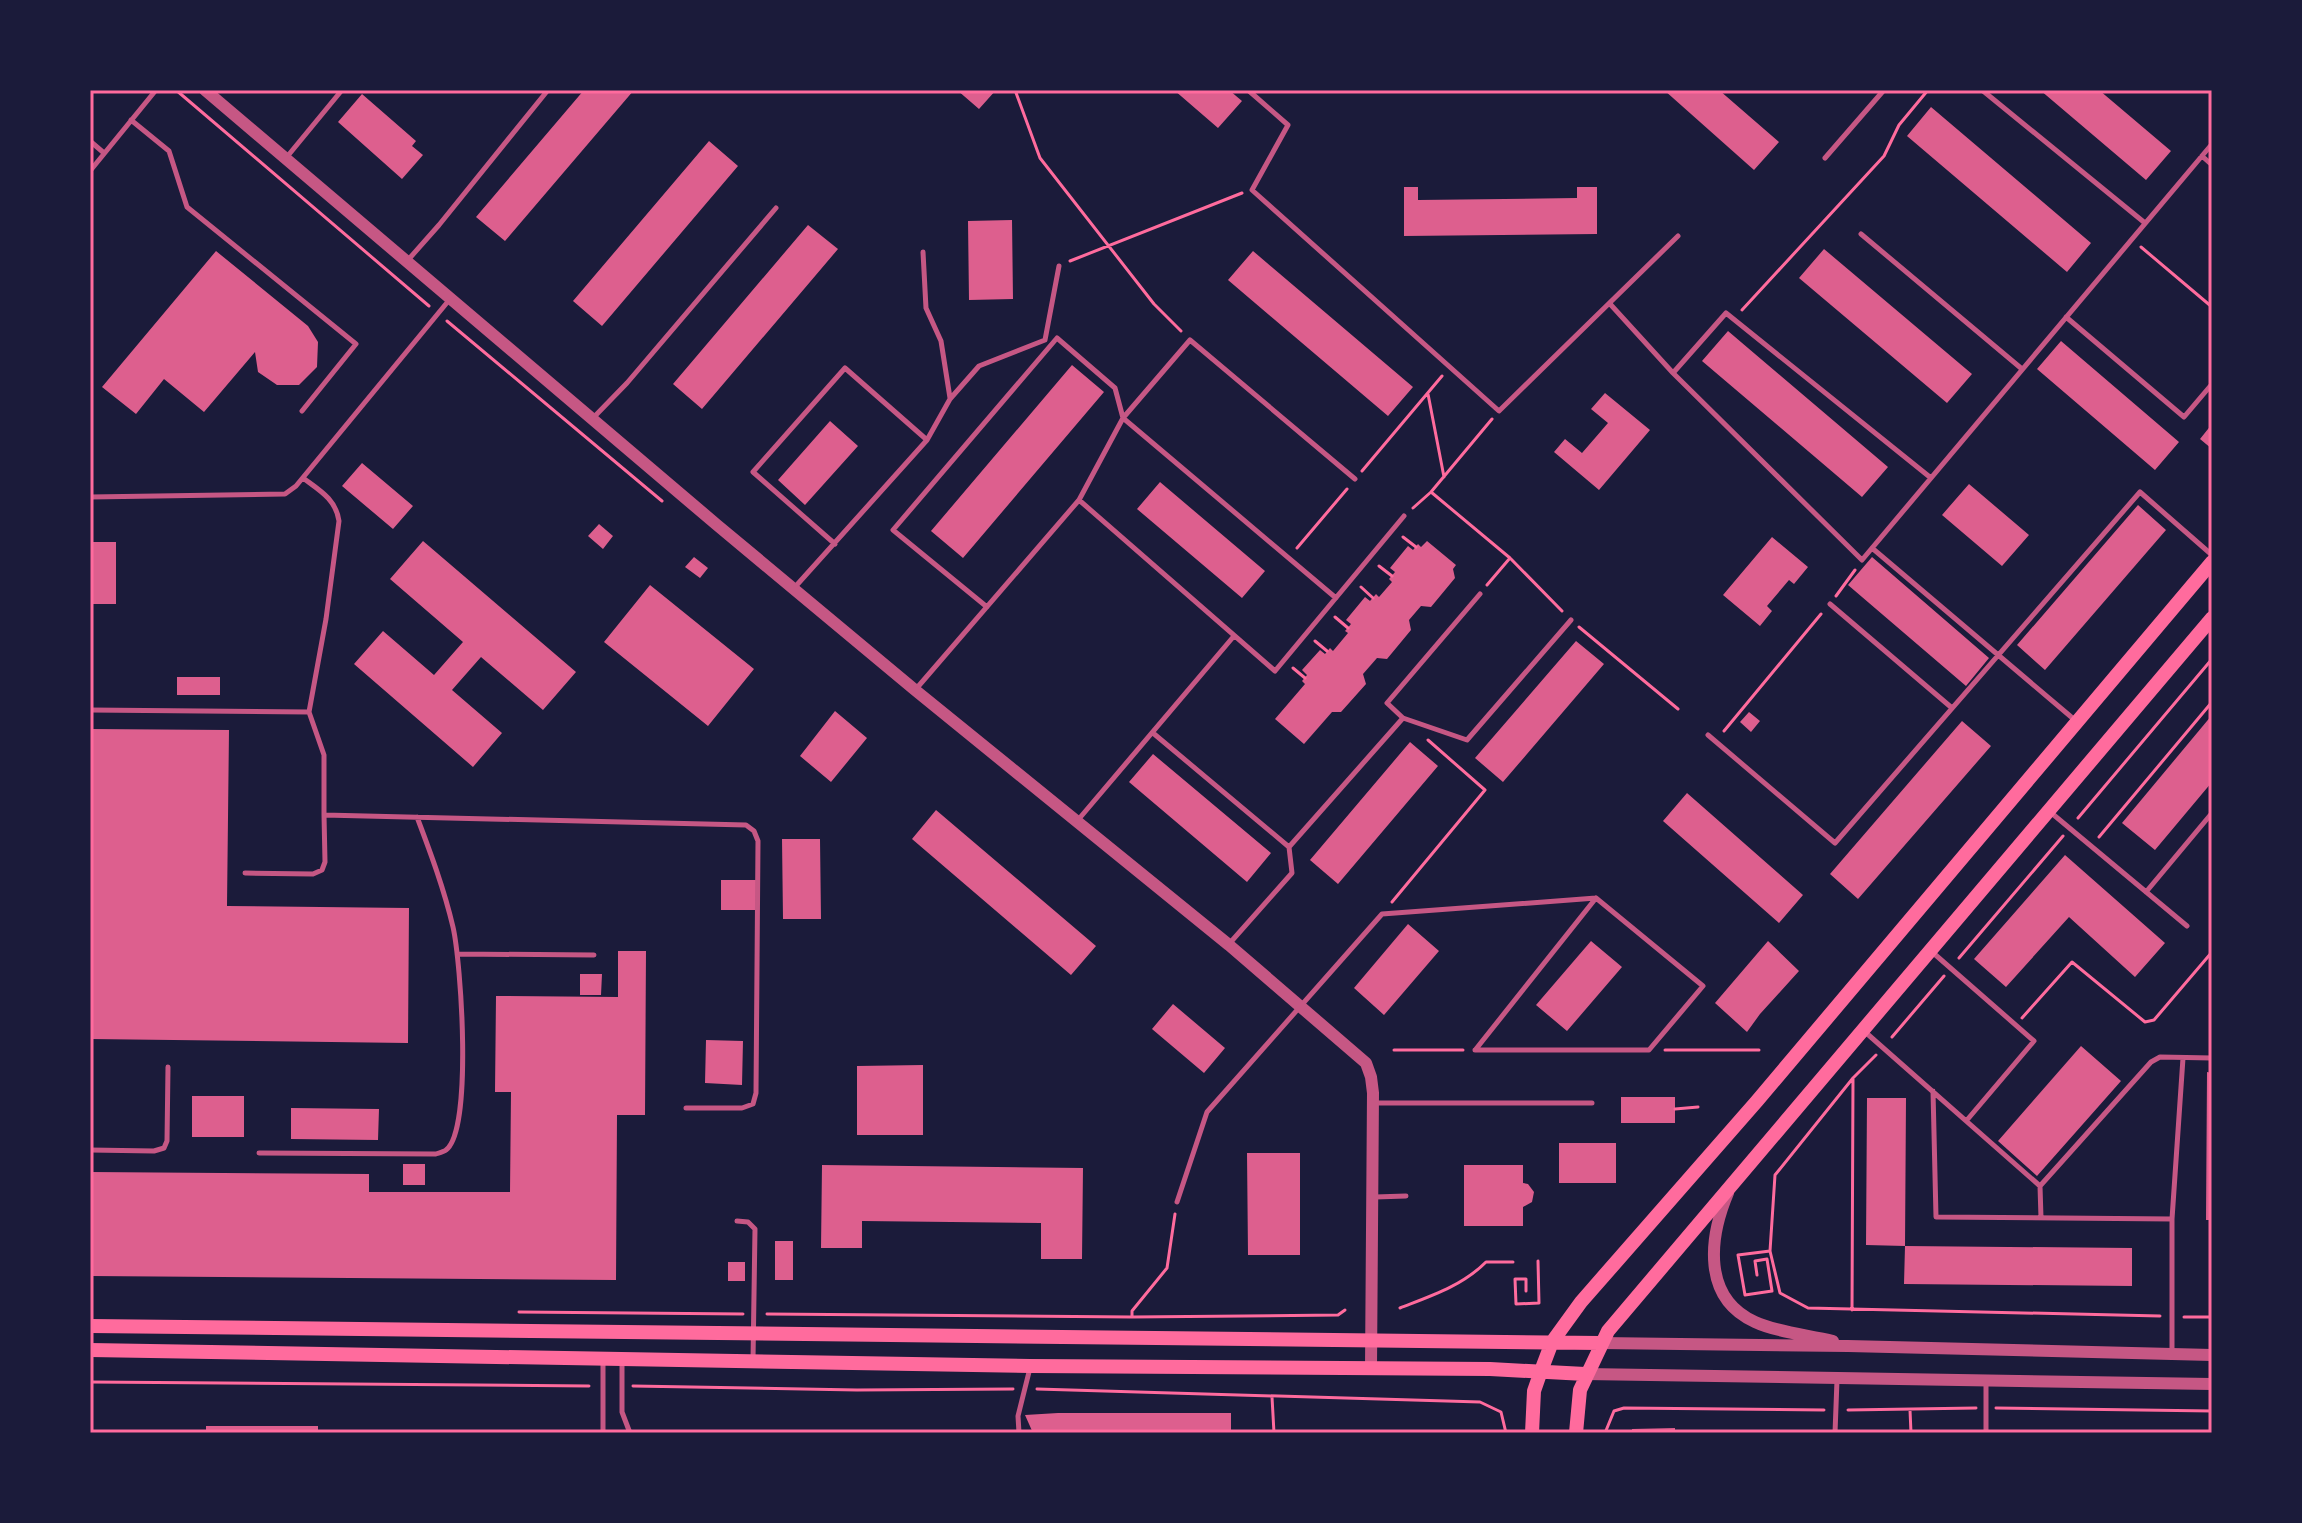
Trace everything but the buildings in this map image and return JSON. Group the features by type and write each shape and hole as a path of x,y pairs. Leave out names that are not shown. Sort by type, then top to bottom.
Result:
{"main road":[{"path":"1532,1433 1534,1391 1552,1342 1595,1285 1757,1101 2212,562"},
{"path":"1576,1433 1580,1390 1600,1343 2211,621"},
{"path":"90,1326 1600,1343"},
{"path":"90,1350 1030,1366 1371,1368 1585,1374"}],"street":[{"path":"205,90 915,690 1078,820 1366,1063 1371,1077 1373,1103 1371,1368"},
{"path":"1730,1189 1719,1215 1713,1243 1715,1273 1728,1302 1758,1324 1848,1346"},
{"path":"1600,1343 2212,1355"},
{"path":"1585,1374 2212,1384"}],"lane":[{"path":"90,171 156,90"},
{"path":"286,159 342,90"},
{"path":"407,261 548,90"},
{"path":"1248,90 1288,125 1252,190 1499,411 1611,305 1678,236"},
{"path":"1825,158 1884,90"},
{"path":"1982,90 2145,223"},
{"path":"131,120 169,151 187,207 356,344 302,411"},
{"path":"90,141 104,153"},
{"path":"1611,305 1673,373 1862,560 2212,144"},
{"path":"2202,156 2212,165"},
{"path":"594,417 627,383 776,208"},
{"path":"1861,234 2022,369"},
{"path":"923,252 926,308 941,341 950,399"},
{"path":"794,588 927,440 950,399 979,366 1045,340 1059,266"},
{"path":"90,497 285,494 303,478 451,298"},
{"path":"1673,373 1726,313 1931,478"},
{"path":"2066,317 2184,417 2212,384"},
{"path":"987,607 893,530 1057,338 1115,388 1123,418 1336,598"},
{"path":"915,690 1079,500 1123,418 1190,340 1355,479"},
{"path":"835,544 753,472 804,414 845,368 927,440"},
{"path":"245,873 313,874 322,870 325,862 324,755 309,712 339,521 331,500 303,478"},
{"path":"1708,735 1835,843 2140,492 2212,555"},
{"path":"1079,500 1275,671 1404,516"},
{"path":"1872,548 2077,722"},
{"path":"1480,594 1387,703 1403,718 1467,740 1571,620"},
{"path":"1830,604 1952,708"},
{"path":"1078,820 1234,636"},
{"path":"90,710 309,712"},
{"path":"1289,847 1403,718"},
{"path":"1153,733 1289,847 1292,873 1229,945"},
{"path":"2049,811 2187,926"},
{"path":"2146,892 2212,813"},
{"path":"324,815 746,825 754,831 758,841 756,1093 753,1104 742,1108 686,1108"},
{"path":"259,1153 435,1154 446,1151 453,1141 462,1094 463,1000 441,877 417,817"},
{"path":"1475,1050 1596,898"},
{"path":"1177,1202 1207,1112 1382,914 1596,898 1703,986 1649,1050 1475,1050"},
{"path":"1930,951 2034,1041 1967,1120"},
{"path":"457,954 594,955"},
{"path":"1863,1030 2040,1186"},
{"path":"2041,1218 2040,1186 2151,1062 2160,1057 2212,1058"},
{"path":"2172,1354 2172,1219 2183,1058"},
{"path":"90,1150 154,1151 164,1148 167,1141 168,1067"},
{"path":"1933,1091 1936,1217 2172,1219"},
{"path":"1373,1103 1592,1103"},
{"path":"1372,1197 1406,1196"},
{"path":"737,1221 748,1222 755,1229 753,1361"},
{"path":"603,1358 603,1433"},
{"path":"622,1359 622,1412 630,1433"},
{"path":"1019,1433 1018,1416 1030,1366"},
{"path":"1835,1433 1837,1379"},
{"path":"1986,1381 1986,1433"}],"path":[{"path":"176,90 437,314 669,507"},
{"path":"1015,90 1040,158 1154,304 1190,340"},
{"path":"1734,319 1884,156 1899,125 1928,90"},
{"path":"1059,266 1252,190"},
{"path":"2132,239 2212,307"},
{"path":"1289,558 1450,367"},
{"path":"1428,394 1444,477"},
{"path":"1404,516 1431,492 1499,411"},
{"path":"1431,492 1510,558 1571,620 1678,709"},
{"path":"1403,536 1416,547"},
{"path":"1480,594 1510,558"},
{"path":"1716,741 1830,604 1862,560"},
{"path":"1378,565 1392,576"},
{"path":"1361,587 1373,598"},
{"path":"1335,617 1348,628"},
{"path":"1315,641 1327,651"},
{"path":"2212,659 1883,1048 1853,1078 1775,1175 1770,1251 1780,1293 1808,1308 2212,1317"},
{"path":"1293,668 1305,678"},
{"path":"2092,846 2212,702"},
{"path":"1382,914 1485,790 1427,738"},
{"path":"2016,1025 2072,962 2145,1022 2154,1020 2212,952"},
{"path":"1394,1050 1475,1050"},
{"path":"1649,1050 1759,1050"},
{"path":"1852,1310 1853,1078"},
{"path":"1675,1109 1698,1107"},
{"path":"1132,1317 1132,1311 1167,1268 1177,1202"},
{"path":"1757,1275 1755,1261 1767,1259 1772,1291 1745,1295 1738,1255 1770,1251"},
{"path":"1526,1291 1526,1279 1515,1279 1516,1304 1539,1303 1538,1261"},
{"path":"1400,1308 1450,1288 1472,1276 1486,1262 1513,1262"},
{"path":"517,1312 1132,1317 1338,1315 1345,1310"},
{"path":"90,1382 603,1386"},
{"path":"622,1386 1025,1389 1480,1402 1501,1412 1506,1433"},
{"path":"1272,1397 1274,1433"},
{"path":"1605,1433 1614,1411 1624,1408 2212,1411"},
{"path":"1910,1410 1911,1433"}]}
